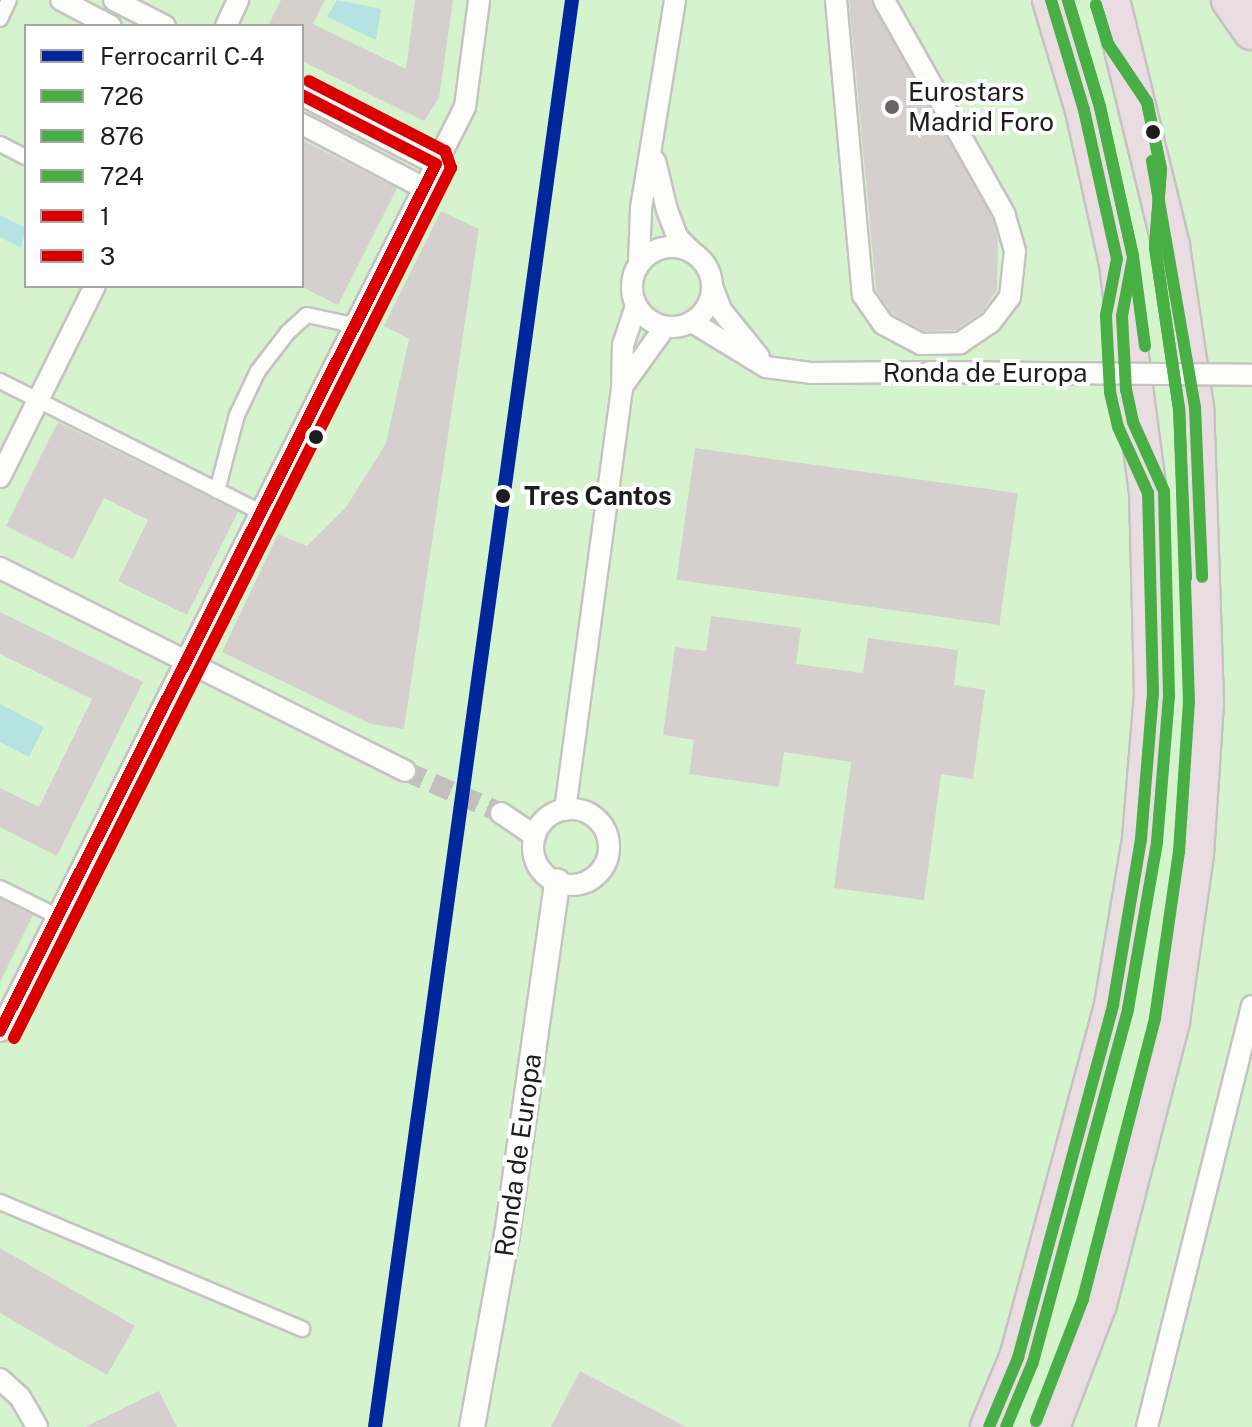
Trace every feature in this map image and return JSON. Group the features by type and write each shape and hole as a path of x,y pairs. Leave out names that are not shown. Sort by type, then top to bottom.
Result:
{"highway":[{"path":"989,1427 1018,1358 1113,1005 1141,839 1153,694 1148,493 1117,259 1084,110 1051,0"},
{"path":"1051,1427 1098,1304 1171,1021 1195,854 1205,702 1195,407 1171,246 1111,0"},
{"path":"1230,0 1252,31"},
{"path":"969,1427 1044,1267"}],"street":[{"path":"0,19 9,0"},
{"path":"61,0 106,24"},
{"path":"114,0 161,24"},
{"path":"227,24 238,0"},
{"path":"0,1031 189,663 465,107 479,0"},
{"path":"565,810 622,388 623,345 636,306 632,284 639,263 641,208 653,154 675,0"},
{"path":"836,0 863,295 883,324 921,344 960,343 991,322 1010,297 1015,251 1005,215 884,0"},
{"path":"304,96 436,164"},
{"path":"304,125 424,188"},
{"path":"0,144 24,156"},
{"path":"653,154 667,210 678,238 710,272 721,310 766,367"},
{"path":"639,263 669,246 692,252"},
{"path":"622,388 642,353 665,327 692,322 707,306 712,286"},
{"path":"0,477 94,288"},
{"path":"636,306 665,327"},
{"path":"217,491 237,415 258,371 288,332 307,315 357,326"},
{"name":"Ronda de Europa","path":"692,322 766,367 811,373 1252,375"},
{"path":"0,381 262,513"},
{"path":"0,568 405,771"},
{"path":"565,810 589,814 606,832 609,845 602,869 593,878 570,885 557,882 540,869 535,836 546,819 565,810"},
{"path":"501,813 535,836"},
{"name":"Ronda de Europa","path":"472,1427 507,1235 557,882"},
{"path":"0,888 59,917"},
{"path":"1147,1427 1246,1061 1252,1006"},
{"path":"0,1202 302,1329"},
{"path":"0,1379 20,1397 37,1427"}],"green space":[{"path":"0,0 1252,0 1252,1427 0,1427"}],"water":[{"path":"337,0 381,9 376,40 327,17"},
{"path":"0,215 24,227 21,248 0,237"},
{"path":"0,704 44,727 29,757 0,742"}],"building":[{"path":"281,0 325,0 313,24 406,69 415,0 453,0 439,98 424,121 304,62 304,24 269,24"},
{"name":"Eurostars Madrid Foro","path":"849,0 871,0 993,219 998,240 997,290 982,312 956,330 924,331 892,314 876,290"},
{"path":"304,141 397,188 338,305 304,288"},
{"path":"441,211 479,229 404,729 371,724 222,652 278,534 307,546 347,506 386,443 409,339 384,326"},
{"path":"58,422 238,512 187,615 118,581 148,520 104,498 73,559 6,526"},
{"path":"695,448 1018,493 999,625 676,580"},
{"path":"0,612 143,682 57,856 0,827 0,788 39,807 92,699 0,654"},
{"path":"711,616 801,628 796,664 863,673 868,638 958,650 954,685 985,690 973,779 941,774 924,900 834,888 851,762 784,752 779,787 689,774 694,740 663,735 675,647 706,651"},
{"path":"0,899 33,915 0,982"},
{"path":"0,1248 135,1326 107,1375 0,1313"},
{"path":"580,1371 686,1427 551,1427"},
{"path":"159,1391 177,1427 85,1427 146,1397"}],"tunnel":[{"path":"405,771 501,813"}],"rail line":[{"name":"C-4","path":"375,1427 572,0"}],"transit line":[{"name":"726","path":"989,1427 1018,1358 1113,1005 1141,839 1153,694 1148,493 1118,427 1110,392 1106,315 1117,259 1084,110 1051,0"},
{"name":"876","path":"1006,1427 1033,1362 1128,1009 1157,842 1169,695 1164,491 1133,422 1126,390 1122,316 1133,257 1100,107 1068,0"},
{"name":"724","path":"1068,0 1100,107 1133,256 1145,346"},
{"name":"876","path":"1096,5 1108,44 1147,102 1161,169 1155,247 1179,409 1186,578"},
{"name":"724","path":"1036,1421 1083,1299 1155,1018 1179,852 1189,702 1179,408 1155,247 1161,169 1147,102 1108,44 1096,5"},
{"name":"3","path":"14,1038 451,168 445,151 309,81"},
{"name":"1","path":"0,1031 436,164 304,96"},
{"name":"726","path":"1152,161 1195,407 1202,577"}],"place":[{"name":"Eurostars Madrid Foro","path":"892,107"},
{"name":"Tres Cantos","path":"503,496"}]}
